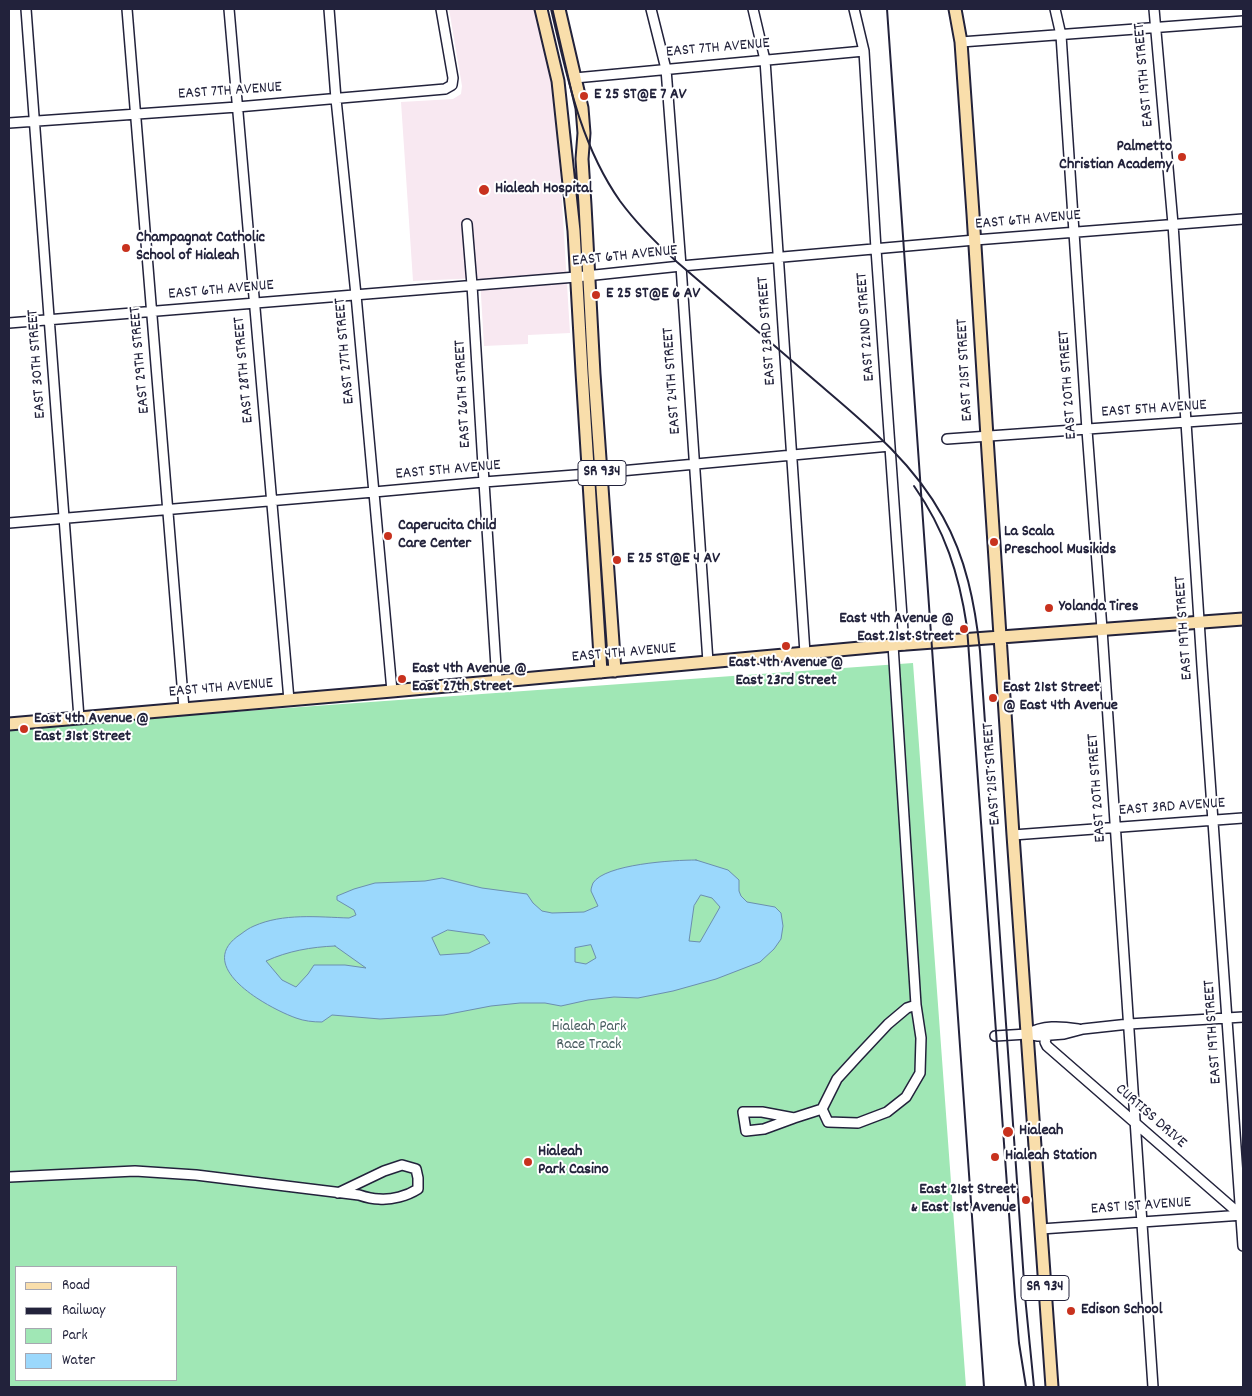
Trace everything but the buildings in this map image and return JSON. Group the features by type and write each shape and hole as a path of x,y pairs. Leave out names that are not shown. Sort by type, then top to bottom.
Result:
{"main road":[{"name":"SR 934","path":"541,9 558,81 574,231 602,672"},
{"name":"SR 934","path":"559,9 582,108 584,133 582,159 588,276 615,671"},
{"name":"EAST 21ST STREET","path":"955,9 961,42 975,240 1013,835 1052,1387"},
{"name":"EAST 4TH AVENUE","path":"9,724 899,645 1243,619"}],"street":[{"name":"EAST 30TH STREET","path":"26,9 79,718"},
{"name":"EAST 29TH STREET","path":"128,9 184,709"},
{"name":"EAST 28TH STREET","path":"229,9 289,700"},
{"name":"EAST 27TH STREET","path":"329,9 392,691"},
{"name":"EAST 7TH AVENUE","path":"9,123 237,107 445,89 452,85 453,78 441,9"},
{"name":"EAST 24TH STREET","path":"651,9 666,69 708,662"},
{"name":"EAST 23RD STREET","path":"753,9 765,60 805,653"},
{"name":"EAST 22ND STREET","path":"822,1109 828,1122 858,1123 887,1112 906,1097 920,1073 921,1038 916,1005 890,446 864,51 854,9"},
{"name":"EAST 20TH STREET","path":"1055,9 1061,35 1153,1387"},
{"name":"EAST 19TH STREET","path":"1154,9 1173,224 1243,1246"},
{"path":"961,42 1243,21"},
{"name":"EAST 7TH AVENUE","path":"575,78 864,51"},
{"name":"EAST 6TH AVENUE","path":"9,323 588,276 975,240 1243,219"},
{"name":"EAST 26TH STREET","path":"467,224 498,682"},
{"name":"EAST 5TH AVENUE","path":"947,439 1243,418"},
{"name":"EAST 5TH AVENUE","path":"9,523 694,465 890,446"},
{"name":"EAST 3RD AVENUE","path":"1013,835 1243,818"},
{"path":"794,1118 762,1112 743,1112 746,1131 764,1129 822,1109 837,1080 858,1056 888,1024 907,1008 916,1005"},
{"path":"995,1036 1027,1034 1038,1036 1129,1024 1243,1017"},
{"path":"1027,1034 1037,1028 1063,1027 1083,1029"},
{"name":"CURTISS DRIVE","path":"1047,1035 1045,1042 1047,1046 1242,1216"},
{"path":"9,1178 135,1170 196,1175 378,1200 411,1193 418,1189 416,1169 402,1165 384,1171 338,1193"},
{"name":"EAST 1ST AVENUE","path":"1041,1229 1242,1216"}],"shaded area":[{"name":"Hialeah Hospital","path":"449,9 536,9 555,88 570,333 528,335 528,344 484,346 480,278 413,281 401,102 453,99 461,94 462,86"}],"green space":[{"name":"Hialeah Park Race Track","path":"913,663 966,1387 9,1387 9,728"}],"water":[{"path":"696,860 728,870 739,880 739,891 747,902 775,907 781,913 783,926 781,939 774,949 760,962 716,979 638,998 614,997 561,1006 545,1003 520,1003 491,1006 444,1015 380,1019 332,1015 322,1022 296,1018 253,995 239,984 229,972 225,959 228,946 250,928 265,922 289,917 349,918 356,915 354,910 337,900 337,896 375,883 425,881 442,878 482,888 527,894 542,911 552,913 584,912 598,906 591,891 593,883 611,871 641,864","holes":["701,895 712,898 720,907 700,942 689,941 694,906","448,930 484,935 490,943 469,953 440,955 432,938","591,945 596,958 586,964 575,962 575,948","335,946 366,968 345,965 314,965 296,987 282,980 266,961 291,952"]}],"railway":[{"path":"551,9 576,109 595,156 606,179 620,201 647,233 677,262 849,409 884,442 916,477 930,496 943,517 958,549 972,599 980,651 1025,1296 1034,1387"},
{"path":"887,9 984,1387"},
{"path":"914,486 934,519 949,553 960,589 967,627 1015,1297 1019,1343 1026,1387"}],"place":[{"name":"E 25 ST@E 7 AV","path":"584,96"},
{"name":"Palmetto Christian Academy","path":"1182,157"},
{"name":"Hialeah Hospital","path":"484,190"},
{"name":"Champagnat Catholic School of Hialeah","path":"126,248"},
{"name":"E 25 ST@E 6 AV","path":"596,295"},
{"name":"Caperucita Child Care Center","path":"388,536"},
{"name":"La Scala Preschool Musikids","path":"994,542"},
{"name":"E 25 ST@E 4 AV","path":"617,560"},
{"name":"Yolanda Tires","path":"1049,608"},
{"name":"East 4th Avenue @ East 21st Street","path":"964,629"},
{"name":"East 4th Avenue @ East 23rd Street","path":"786,646"},
{"name":"East 4th Avenue @ East 27th Street","path":"402,679"},
{"name":"East 21st Street @ East 4th Avenue","path":"993,698"},
{"name":"East 4th Avenue @ East 31st Street","path":"24,729"},
{"name":"Hialeah","path":"1008,1132"},
{"name":"Hialeah Station","path":"995,1157"},
{"name":"Hialeah Park Casino","path":"528,1162"},
{"name":"East 21st Street & East 1st Avenue","path":"1026,1200"},
{"name":"Edison School","path":"1071,1311"}]}
